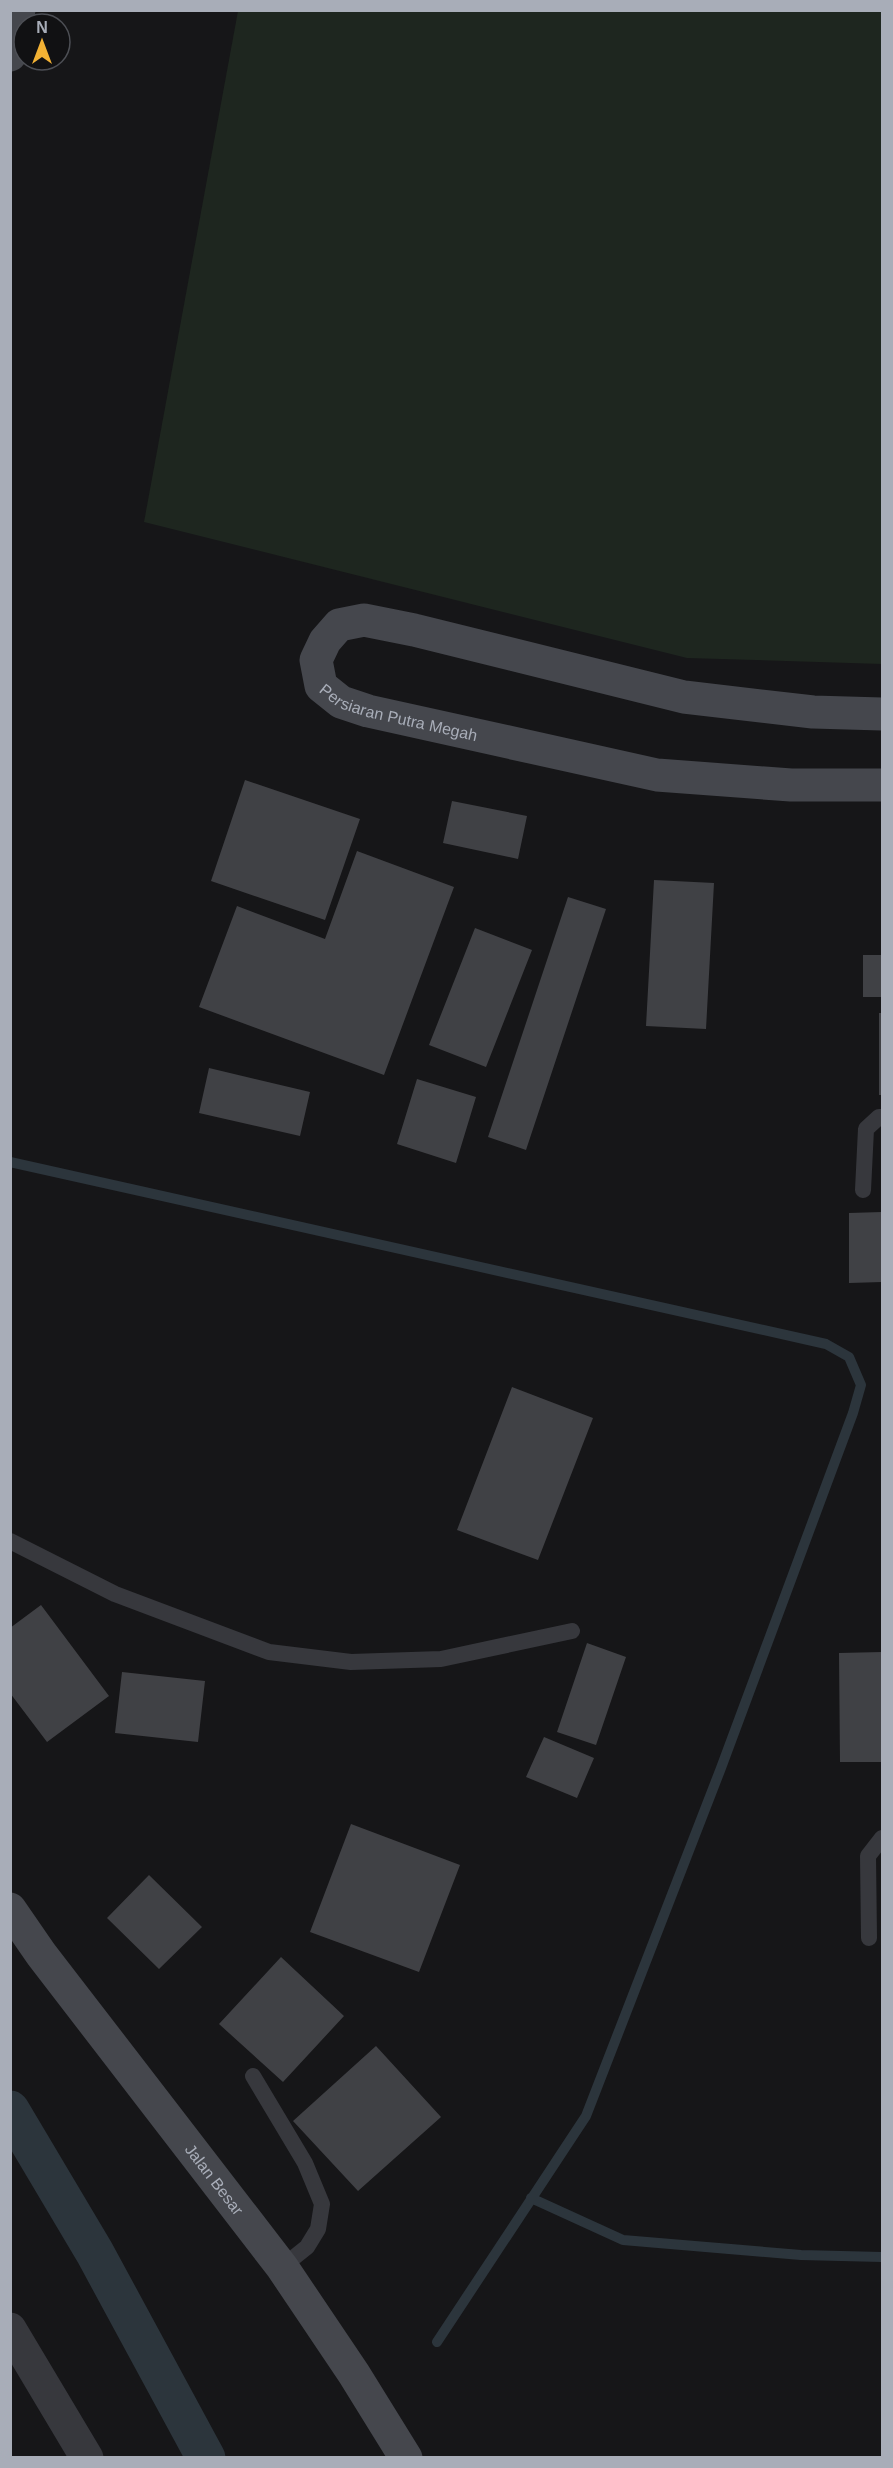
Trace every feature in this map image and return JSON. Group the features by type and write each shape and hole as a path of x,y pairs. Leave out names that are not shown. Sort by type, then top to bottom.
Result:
{"street":[{"path":"10,55 19,10"},
{"name":"Persiaran Putra Megah","path":"882,714 813,712 684,697 414,630 364,620 339,625 325,642 316,660 321,686 341,702 391,716 657,776 791,785 882,785"},
{"name":"Jalan Besar","path":"10,1909 40,1954 282,2267 354,2374 406,2457"},
{"path":"10,2329 87,2457"}],"lane":[{"path":"863,1190 866,1129 882,1117"},
{"path":"10,1541 115,1594 269,1652 351,1662 441,1659 572,1630"},
{"path":"870,1938 868,1856 882,1838"},
{"path":"253,2076 305,2163 322,2204 318,2229 307,2247 282,2267"}],"shaded area":[{"path":"238,11 882,11 882,664 687,658 144,522"}],"building":[{"path":"245,780 360,819 325,920 211,881"},
{"path":"452,801 527,816 518,859 443,843"},
{"path":"357,851 454,887 384,1075 199,1007 237,906 325,939"},
{"path":"654,880 714,883 706,1029 646,1026"},
{"path":"568,897 606,909 526,1150 488,1137"},
{"path":"475,928 532,950 486,1067 429,1045"},
{"path":"863,955 882,955 882,997 863,997"},
{"path":"879,1013 882,1013 882,1095 879,1095"},
{"path":"209,1068 310,1092 300,1136 199,1113"},
{"path":"417,1079 476,1097 456,1163 397,1144"},
{"path":"882,1212 882,1282 849,1283 849,1213"},
{"path":"512,1387 593,1418 538,1560 457,1530"},
{"path":"41,1605 109,1696 47,1742 10,1693 10,1628"},
{"path":"587,1643 626,1657 596,1745 557,1732"},
{"path":"882,1652 882,1762 840,1762 839,1653"},
{"path":"122,1672 205,1681 198,1742 115,1733"},
{"path":"544,1737 594,1758 577,1798 526,1777"},
{"path":"351,1824 460,1865 419,1972 310,1932"},
{"path":"149,1875 202,1927 159,1969 107,1918"},
{"path":"281,1957 344,2016 283,2082 219,2024"},
{"path":"376,2046 441,2117 358,2191 293,2121"}],"waterway":[{"path":"10,1162 826,1344 849,1357 861,1385 853,1413 721,1768 586,2116 437,2342"},
{"path":"10,2110 95,2253 206,2458"},
{"path":"531,2198 623,2240 801,2255 882,2257"}]}
